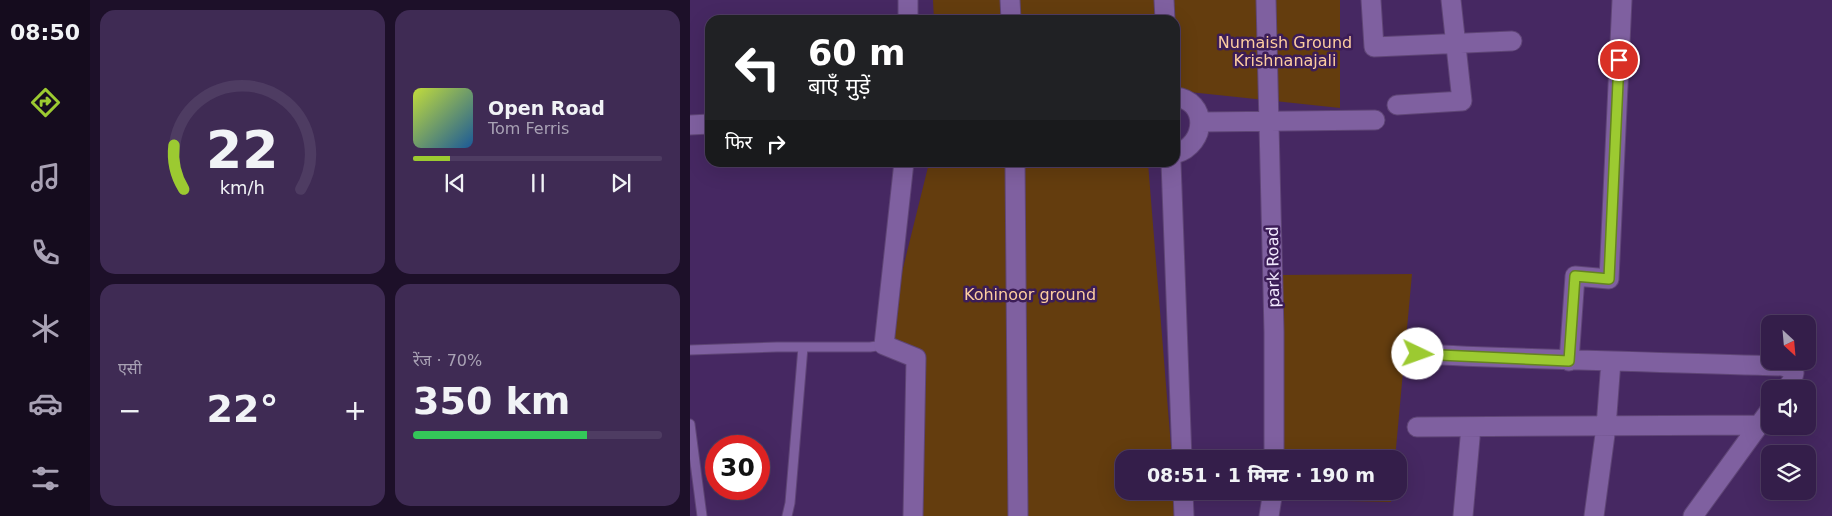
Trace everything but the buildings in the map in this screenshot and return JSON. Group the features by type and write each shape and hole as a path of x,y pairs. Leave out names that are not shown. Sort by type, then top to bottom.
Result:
{"street":[{"path":"908,0 908,15"},
{"path":"1010,0 1011,15"},
{"path":"1164,0 1165,15"},
{"name":"park Road","path":"1266,0 1274,332 1274,450"},
{"path":"1371,0 1374,47 1512,41"},
{"path":"1397,105 1462,101 1452,0"},
{"path":"1569,361 1575,276 1609,279 1622,0"},
{"path":"1180,99 1190,103 1197,112 1200,122 1199,134 1194,143 1185,151 1180,152"},
{"path":"1200,122 1375,120"},
{"path":"690,124 705,124"},
{"path":"903,167 884,345 916,358 913,516"},
{"path":"1015,167 1018,516"},
{"path":"1171,167 1182,450"},
{"path":"1418,354 1569,361 1782,366 1790,368 1794,374 1792,380"},
{"path":"1594,516 1606,427 1611,361"},
{"path":"1417,427 1606,427 1761,417"},
{"path":"1693,516 1761,421"},
{"path":"1463,516 1471,427"},
{"path":"1183,500 1184,516"},
{"path":"1269,516 1272,500"}],"lane":[{"path":"690,350 870,347 884,345"},
{"path":"787,516 790,503 803,347"},
{"path":"690,424 702,516"}],"green space":[{"name":"Numaish Ground Krishnanajali","path":"933,0 1340,0 1340,108 1180,91 1180,15 934,15"},
{"name":"Kohinoor ground","path":"928,167 1148,167 1171,450 1115,450 1115,500 1175,500 1176,516 913,516 917,357 884,345"},
{"path":"1412,274 1396,450 1268,450 1278,275"},
{"path":"1306,500 1391,500 1391,502"}],"route":[{"path":"1418,354 1569,361 1575,276 1609,279 1619,60"}]}
